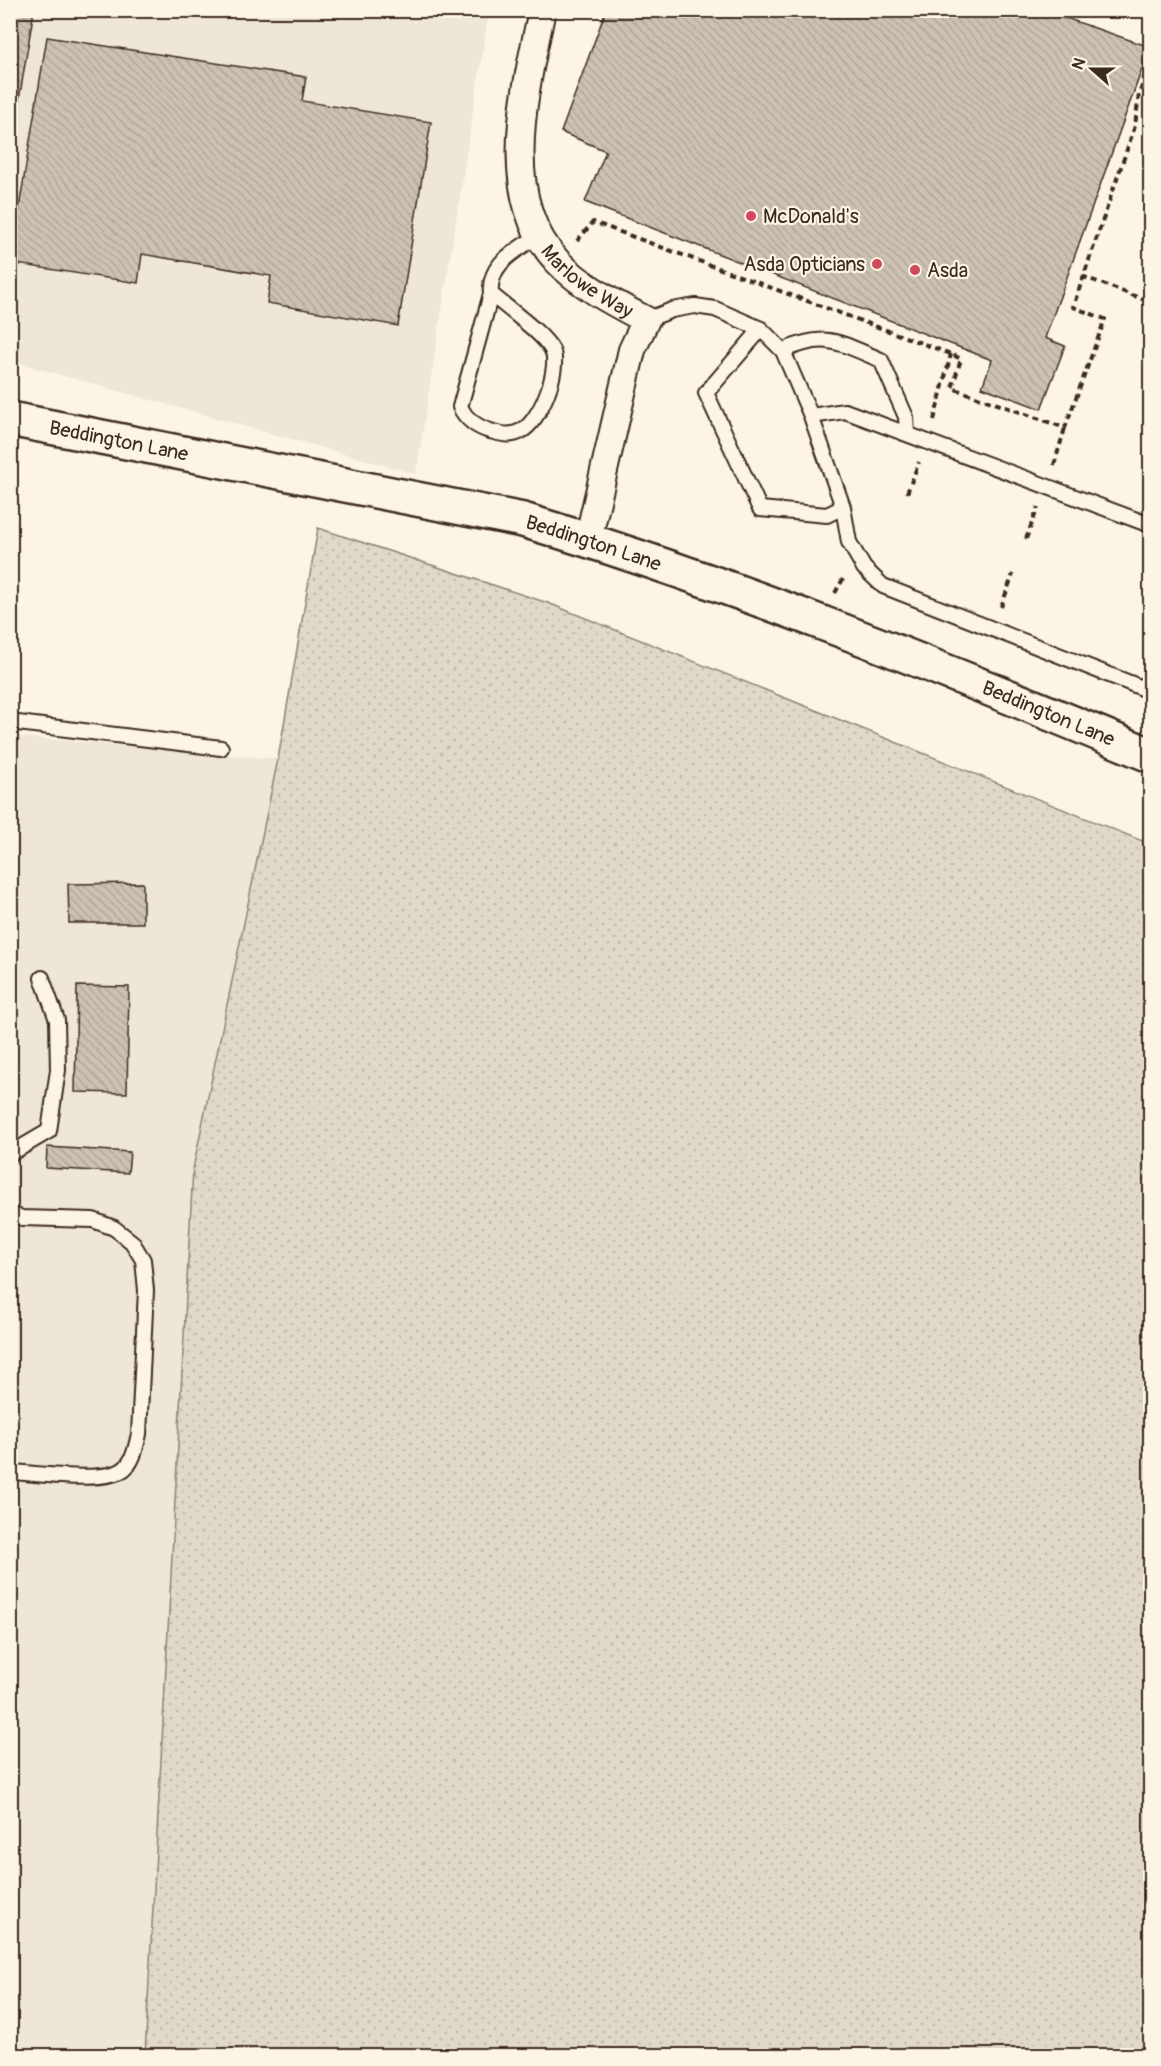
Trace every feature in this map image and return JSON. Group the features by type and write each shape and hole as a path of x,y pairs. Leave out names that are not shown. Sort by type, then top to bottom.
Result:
{"main road":[{"name":"Beddington Lane","path":"10,419 523,520 588,540 908,655 1150,755"}],"street":[{"name":"Marlowe Way","path":"542,10 527,81 519,177 538,235 558,262 583,282 646,320 632,350 588,540"}],"lane":[{"path":"491,294 541,336 552,351 555,364 548,392 536,418 523,431 507,436 484,429 466,418 460,406 491,294 490,282 500,262 538,235"},
{"path":"646,320 672,310 695,306 716,309 761,329 783,351 811,416 843,507 849,542 864,568 884,586 1150,691"},
{"path":"761,329 706,393 760,509 827,515 843,507"},
{"path":"783,351 806,341 828,339 881,360 906,417 907,434"},
{"path":"811,416 845,411 1150,525"},
{"path":"10,722 221,748"},
{"path":"10,1154 49,1131 58,1070 57,1020 42,978"},
{"path":"10,1214 22,1218 93,1220 114,1228 132,1242 143,1260 146,1290 139,1434 134,1455 124,1469 109,1475 89,1476 10,1472"}],"path":[{"path":"1053,468 1104,319 1073,307 1082,276 1137,127 1139,94 1150,65"},
{"path":"576,242 593,222 951,354 962,359 951,388 1065,428"},
{"path":"1082,276 1150,302"},
{"path":"934,421 951,354"},
{"path":"907,494 920,459"},
{"path":"1026,539 1040,504"},
{"path":"992,630 1013,574"}],"shaded area":[{"path":"10,11 489,11 416,474 11,361"},
{"path":"318,528 548,603 1150,844 1150,2055 145,2055 193,1169 278,759"},
{"path":"10,736 278,759 193,1169 145,2055 11,2055"}],"building":[{"path":"10,10 34,10 10,154"},
{"name":"Asda","path":"606,10 1053,10 1054,14 1150,47 1045,338 1065,346 1041,409 982,387 992,360 585,202 606,151 561,132"},
{"path":"47,37 306,77 302,101 431,122 398,326 267,303 271,276 142,254 138,283 10,263"},
{"path":"143,883 143,923 69,923 68,884"},
{"path":"77,986 129,987 127,1093 75,1092"},
{"path":"47,1147 130,1152 128,1173 46,1168"}],"place":[{"name":"McDonald's","path":"751,216"},
{"name":"Asda Opticians","path":"877,264"},
{"name":"Asda","path":"915,270"}]}
